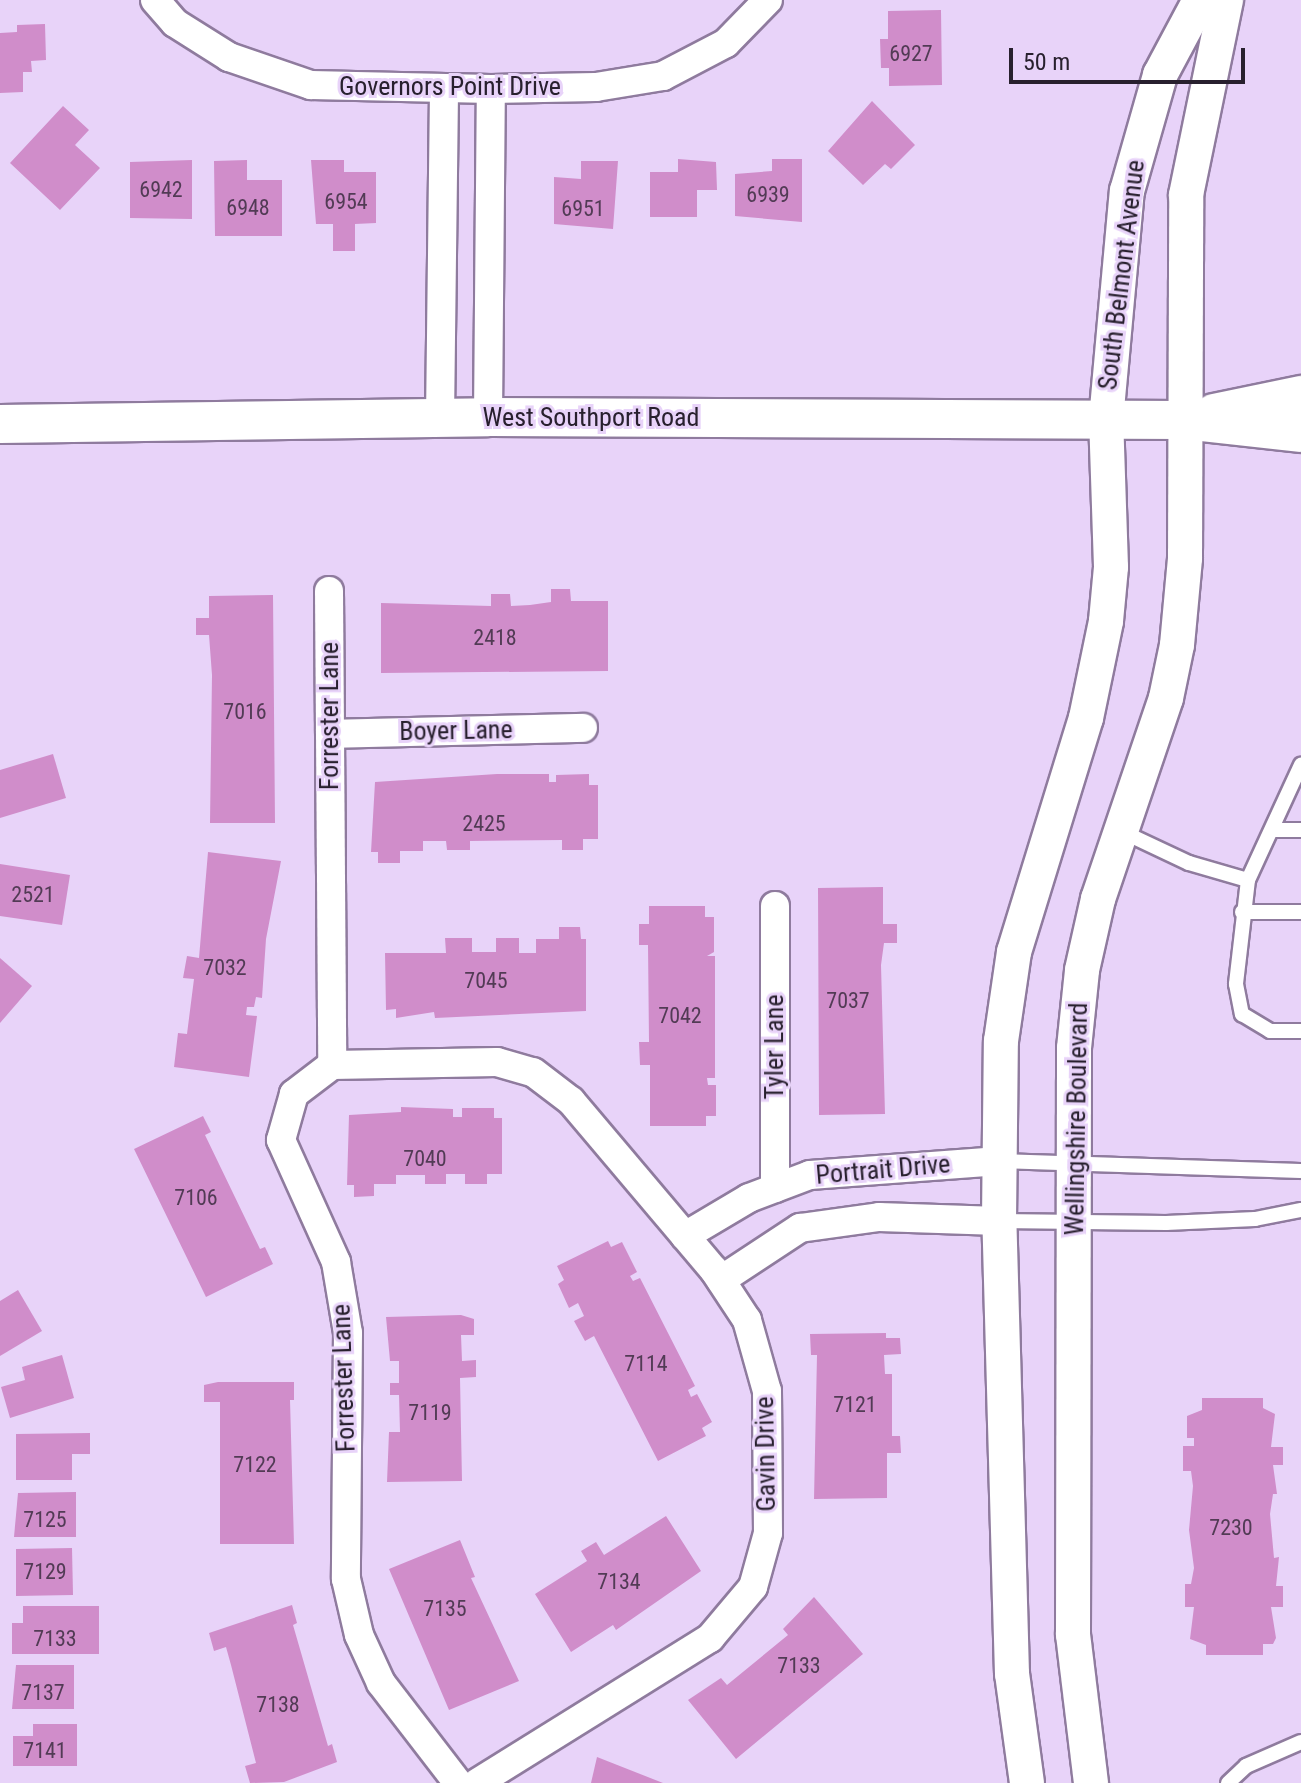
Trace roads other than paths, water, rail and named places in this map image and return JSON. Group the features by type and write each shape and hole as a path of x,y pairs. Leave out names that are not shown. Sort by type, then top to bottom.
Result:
{"main road":[{"name":"West Southport Road","path":"1183,420 1301,395"},
{"name":"West Southport Road","path":"0,424 488,417 1183,420 1301,433"}],"street":[{"name":"Governors Point Drive","path":"155,0 197,37 229,57 271,73 328,87 491,89 611,86 663,76 726,43 760,10"},
{"name":"South Belmont Avenue","path":"1106,420 1119,255 1133,165 1160,75 1200,0"},
{"name":"South Belmont Avenue","path":"1183,420 1186,195 1226,0"},
{"path":"440,419 444,88"},
{"path":"488,417 491,89"},
{"path":"1027,1783 1012,1674 999,1221 1001,1041 1014,952 1086,718 1106,621 1111,567 1106,420"},
{"name":"Wellingshire Boulevard","path":"1091,1783 1073,1635 1074,1048 1082,970 1098,899 1166,698 1177,645 1185,558 1183,420"},
{"name":"Forrester Lane","path":"329,591 332,1065 294,1094 281,1140 336,1262 348,1333 346,1579 359,1635 381,1683 458,1783"},
{"name":"Boyer Lane","path":"330,734 583,728"},
{"name":"Tyler Lane","path":"775,906 775,1188"},
{"name":"Gavin Drive","path":"332,1065 497,1062 533,1072 571,1101 721,1280 747,1320 767,1391 768,1533 753,1587 710,1638 477,1783"},
{"name":"Portrait Drive","path":"685,1236 775,1188 810,1175 999,1161"},
{"name":"Portrait Drive","path":"721,1280 800,1228 879,1217 999,1221"}],"lane":[{"path":"1301,765 1248,880 1236,984 1242,1014 1270,1031 1301,1031"},
{"path":"1272,830 1301,830"},
{"path":"1123,832 1189,863 1248,880"},
{"path":"1242,912 1301,912"},
{"path":"1266,912 1301,919"},
{"path":"999,1161 1301,1171"},
{"path":"999,1221 1255,1219 1301,1210"},
{"path":"1228,1783 1246,1766 1301,1742"}]}
